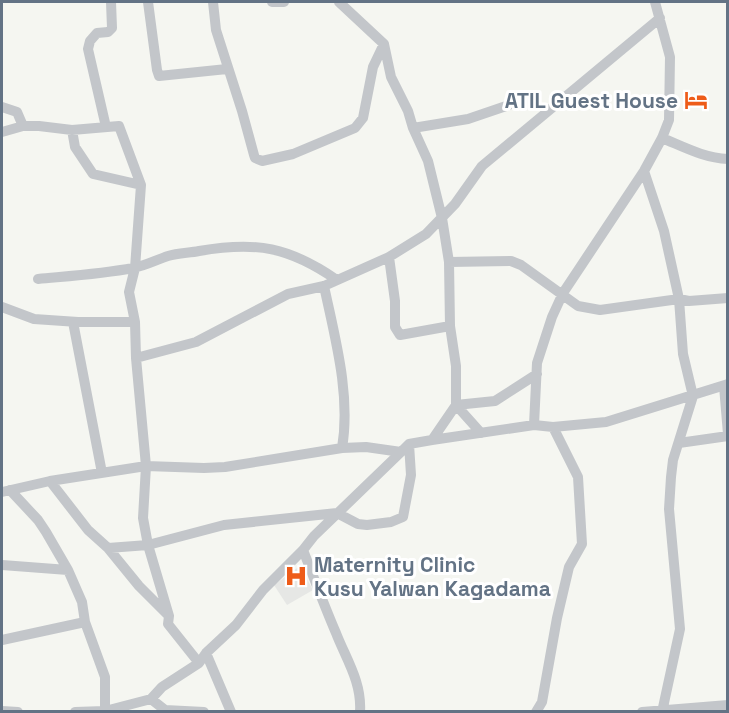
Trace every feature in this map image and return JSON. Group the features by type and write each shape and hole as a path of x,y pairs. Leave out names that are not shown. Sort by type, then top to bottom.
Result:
{"street":[{"path":"106,127 88,50 90,41 97,33 108,32 112,28 111,2"},
{"path":"148,2 159,76 227,69"},
{"path":"213,2 216,30 227,69 255,158 262,161 292,154 355,128 363,118 373,67 384,44"},
{"path":"272,2 284,2"},
{"path":"339,2 384,44 391,77 408,111 428,161 442,218 449,262 450,326 456,366 456,405 432,440"},
{"path":"534,425 537,363 545,336 562,296 644,171 669,120 670,57 656,2"},
{"path":"136,358 196,342 288,294 324,286 389,257 426,234 455,204 482,166 660,18"},
{"path":"413,128 468,119 509,105"},
{"path":"2,107 17,112 23,126"},
{"path":"2,132 23,126 72,130 119,126 141,185 135,268 129,292 135,322 146,466 143,518 148,545 169,616 168,624 199,663"},
{"path":"72,130 75,147 93,174 141,185"},
{"path":"662,138 703,156 728,159"},
{"path":"644,171 664,231 679,298 683,354 693,396 674,460 669,509 680,629 662,711"},
{"path":"38,279 135,268 169,256 250,245 264,246 294,256 337,280"},
{"path":"389,257 396,311 395,327 400,335 450,326"},
{"path":"449,262 511,261 578,306 600,310 679,298 689,301 728,298"},
{"path":"324,286 337,347 345,402 346,426 342,448"},
{"path":"2,307 34,319 73,322 135,322"},
{"path":"73,322 102,474"},
{"path":"456,405 495,401 537,374"},
{"path":"75,711 105,711 151,699 162,687 199,663 236,625 263,590 337,513 409,444 534,425 553,427 606,422 726,385 728,435 679,442"},
{"path":"456,405 482,433"},
{"path":"536,711 542,702 556,618 569,567 582,544 578,477 553,427"},
{"path":"108,548 148,545 224,525 337,513 358,524 391,522 404,517 411,475 409,444"},
{"path":"4,490 50,480 146,466 225,467 342,448 366,447 401,452"},
{"path":"50,480 88,530 108,548 138,586 169,616"},
{"path":"4,490 38,520 68,570 82,602 85,622 105,677 105,711"},
{"path":"303,550 355,676 361,696 360,711"},
{"path":"2,565 68,570"},
{"path":"2,640 85,622"},
{"path":"207,653 231,711"},
{"path":"151,699 165,711 204,711"},
{"path":"642,711 728,705"},
{"path":"2,711 18,711"}],"shaded area":[{"name":"Maternity Clinic Kusu Yalwan Kagadama","path":"300,566 313,590 287,605 274,585"}],"place":[{"name":"ATIL Guest House","path":"696,100"},
{"name":"Maternity Clinic Kusu Yalwan Kagadama","path":"296,576"}]}
